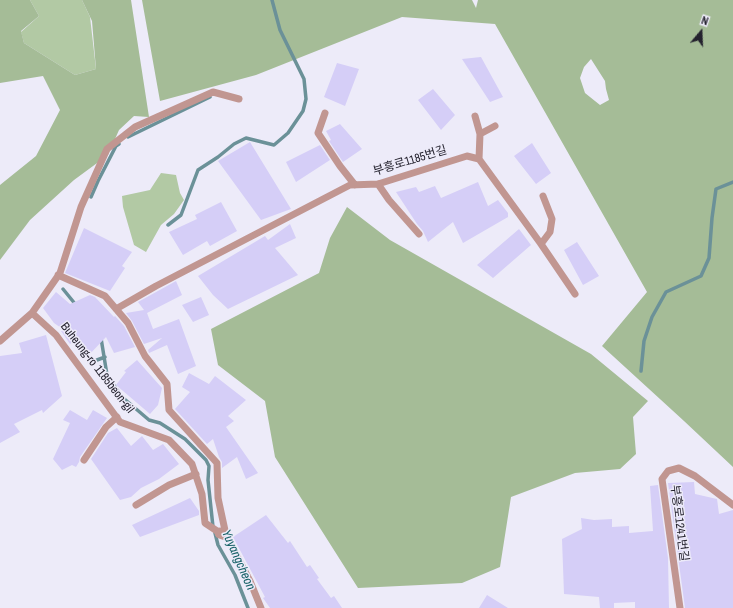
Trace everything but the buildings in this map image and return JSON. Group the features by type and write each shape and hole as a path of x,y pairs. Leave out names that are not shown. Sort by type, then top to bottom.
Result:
{"lane":[{"path":"0,341 32,313 58,275 81,207 107,149 135,127 213,92 239,99"},
{"path":"324,113 318,133 340,166 355,185"},
{"path":"475,116 480,134 479,159 541,244 575,294"},
{"path":"480,134 495,126"},
{"name":"부흥로1185번길","path":"116,309 156,286 350,185 378,184 468,156 479,159"},
{"path":"378,184 389,200 419,234"},
{"path":"541,244 550,232 552,219 544,196"},
{"name":"Buheung-ro 1185beon-gil","path":"58,275 105,296 128,323 145,356 167,384 169,410 218,463 218,498 223,534 250,581 261,608"},
{"name":"Buheung-ro 1185beon-gil","path":"32,313 56,335 120,422 169,440 192,464 202,494 205,523 223,534"},
{"path":"84,460 106,427 117,417"},
{"name":"부흥로1241번길","path":"680,608 662,478 668,471 679,468 695,476 733,505"},
{"path":"136,505 169,485 196,474"}],"green space":[{"path":"0,0 30,0 39,16 21,31 24,43 75,75 96,69 92,21 82,0 131,0 149,117 134,116 119,130 108,155 74,180 30,220 0,260 0,185 36,156 60,110 43,76 0,83"},
{"path":"30,0 82,0 90,17 96,69 75,75 24,43 21,32 39,16"},
{"path":"142,0 472,0 476,8 478,0 733,0 733,467 602,346 647,292 495,24 402,17 256,75 160,101","holes":["591,59 605,81 609,100 600,105 585,93 580,78 584,67"]},
{"path":"161,173 176,175 180,193 184,200 174,214 161,225 146,252 134,245 123,207 122,196 150,190"},
{"path":"347,207 390,240 591,354 648,401 633,417 636,454 620,469 575,473 511,497 500,567 462,583 358,588 275,457 265,401 218,365 211,329 319,273 330,238"}],"waterway":[{"name":"Yuyangcheon","path":"168,225 181,215 198,170 234,144 246,138 274,145 288,133 303,111 306,99 304,79 280,30 272,0"},
{"path":"128,137 210,97"},
{"path":"91,197 116,146 119,144"},
{"path":"641,371 644,341 652,317 666,292 701,276 709,258 716,189 733,182"},
{"path":"63,289 76,305"},
{"name":"Yuyangcheon","path":"101,338 107,375 122,397 149,420 160,423 185,439 206,460 209,466 208,480 213,527"},
{"path":"97,360 105,357"},
{"name":"Yuyangcheon","path":"215,533 218,545 235,575 248,608"}]}
